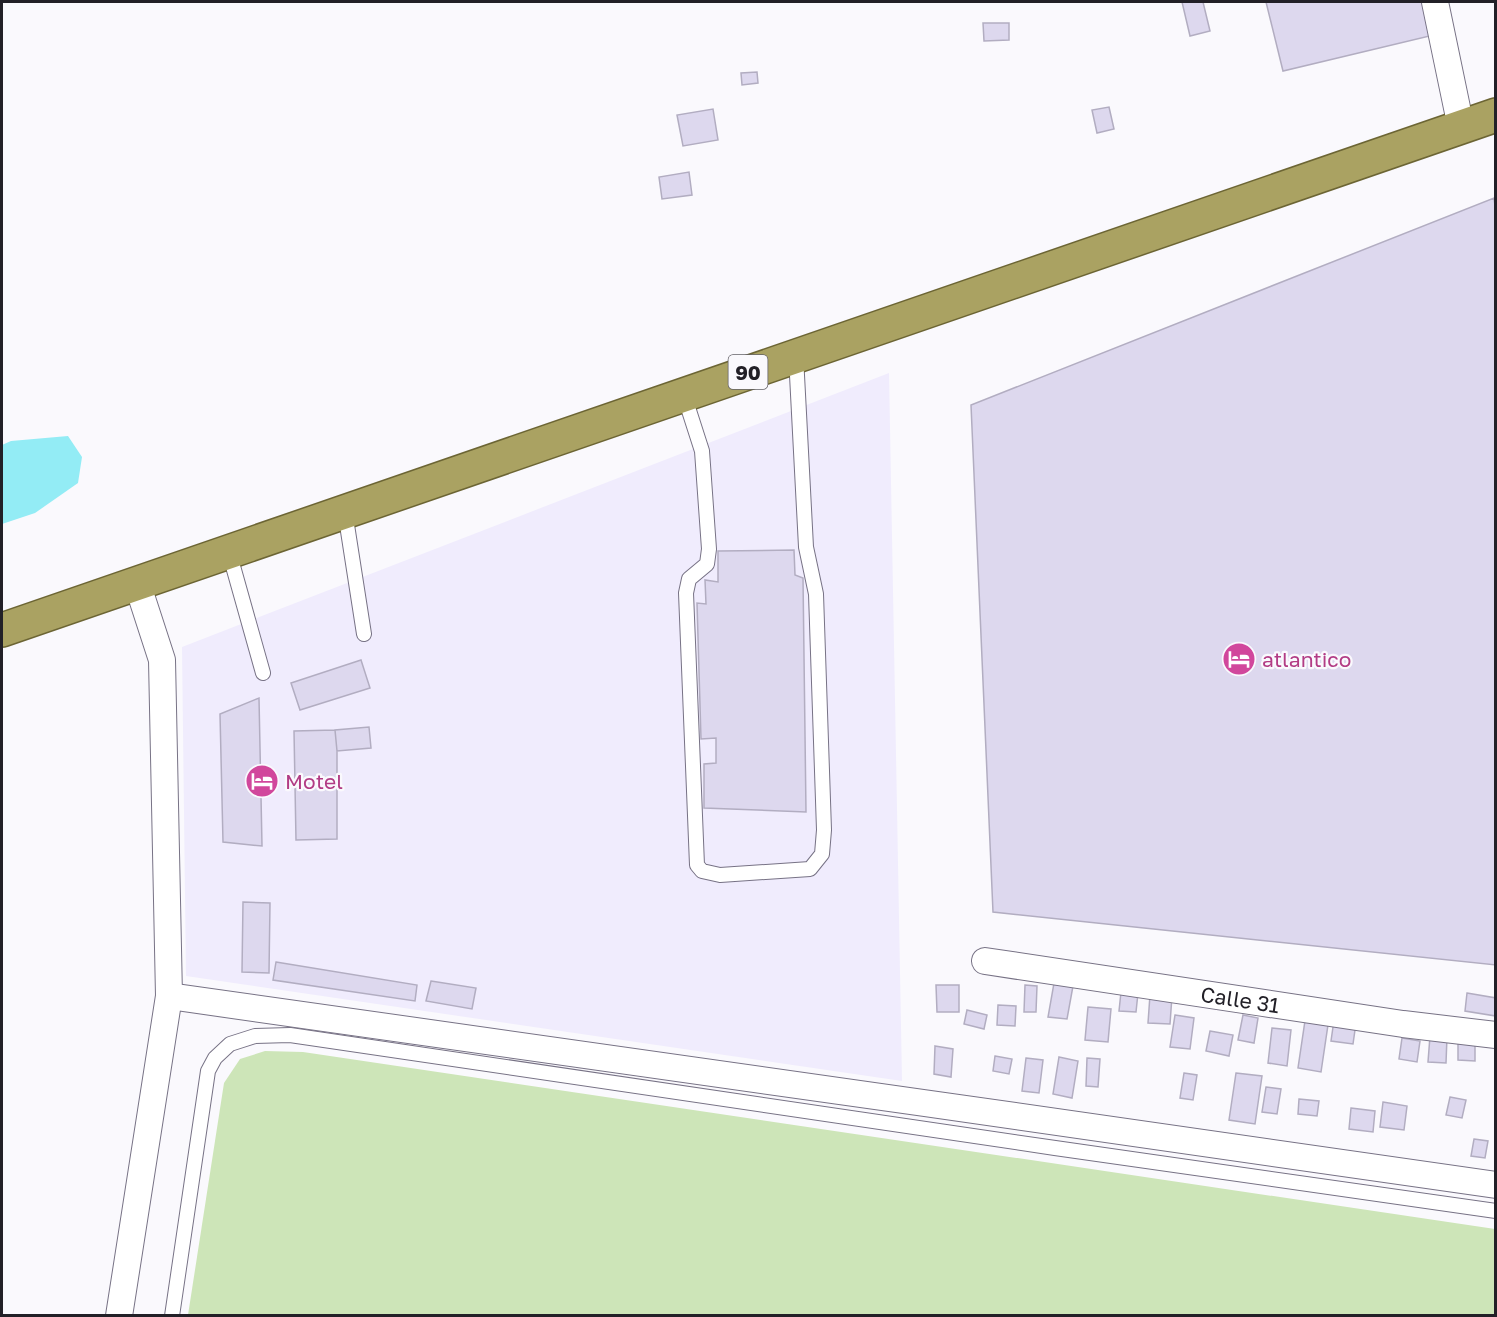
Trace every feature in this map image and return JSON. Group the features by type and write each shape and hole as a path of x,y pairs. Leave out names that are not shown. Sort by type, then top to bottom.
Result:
{"highway":[{"name":"90","path":"2,630 1496,115"}],"street":[{"path":"1436,2 1461,127"},
{"path":"119,1316 169,996 162,660 137,583"},
{"name":"Calle 31","path":"985,961 1403,1024 1496,1035"},
{"path":"169,996 1496,1185"}],"lane":[{"path":"684,394 702,451 709,549 707,564 688,579 686,593 697,865 702,871 720,875 810,869 822,854 824,818 816,594 806,548 796,356"},
{"path":"345,512 364,634"},
{"path":"229,552 263,673"},
{"path":"172,1316 208,1071 214,1058 230,1044 255,1036 290,1035 1496,1211"}],"shaded area":[{"path":"889,373 902,1081 186,976 182,647"}],"green space":[{"path":"265,1051 303,1052 1495,1229 1495,1315 188,1315 224,1083 240,1059"}],"water":[{"path":"68,436 82,457 78,483 35,513 2,524 2,445 11,441"}],"building":[{"path":"1182,2 1203,2 1210,31 1190,36"},
{"path":"1266,2 1431,2 1438,34 1283,71"},
{"path":"983,23 1009,23 1009,40 984,41"},
{"path":"757,72 758,83 742,85 741,73"},
{"path":"1109,107 1114,129 1097,133 1092,110"},
{"path":"713,109 718,140 683,146 677,115"},
{"path":"689,172 692,195 662,199 659,177"},
{"name":"atlantico","path":"1494,198 1496,214 1496,965 993,912 971,405"},
{"path":"794,550 795,575 803,578 806,812 704,808 704,764 716,763 716,738 701,739 697,603 706,604 705,580 718,582 718,551"},
{"path":"361,660 370,688 300,710 291,683"},
{"path":"259,698 262,846 223,842 220,714"},
{"path":"369,727 371,748 337,751 335,730"},
{"path":"335,730 337,839 296,840 294,731"},
{"path":"243,902 270,903 269,973 242,972"},
{"path":"276,962 417,985 415,1001 273,980"},
{"path":"431,981 476,988 472,1009 426,1001"},
{"path":"1054,983 1073,986 1067,1019 1048,1017"},
{"path":"936,985 959,985 959,1012 937,1012"},
{"path":"1025,985 1037,986 1036,1012 1024,1012"},
{"path":"1121,992 1138,993 1136,1012 1119,1011"},
{"path":"1467,993 1496,998 1496,1016 1465,1011"},
{"path":"1150,995 1172,996 1170,1024 1148,1023"},
{"path":"998,1005 1016,1006 1015,1026 997,1025"},
{"path":"1088,1007 1111,1009 1108,1042 1085,1040"},
{"path":"967,1010 987,1015 984,1029 964,1024"},
{"path":"1306,1014 1329,1018 1321,1072 1298,1068"},
{"path":"1175,1015 1194,1018 1190,1049 1170,1047"},
{"path":"1243,1015 1258,1018 1254,1043 1238,1040"},
{"path":"1334,1020 1356,1023 1353,1044 1331,1041"},
{"path":"1272,1028 1291,1030 1287,1066 1268,1063"},
{"path":"1210,1031 1233,1035 1229,1056 1206,1051"},
{"path":"1430,1036 1447,1037 1446,1063 1428,1062"},
{"path":"1402,1038 1420,1041 1417,1062 1399,1059"},
{"path":"1458,1038 1475,1038 1475,1061 1458,1060"},
{"path":"935,1046 953,1049 951,1077 934,1074"},
{"path":"995,1056 1012,1059 1009,1074 993,1071"},
{"path":"1059,1057 1078,1061 1072,1098 1053,1094"},
{"path":"1026,1058 1043,1060 1039,1093 1022,1091"},
{"path":"1087,1058 1100,1059 1098,1087 1086,1086"},
{"path":"1184,1073 1197,1075 1193,1100 1180,1098"},
{"path":"1236,1073 1262,1076 1255,1124 1229,1120"},
{"path":"1266,1087 1281,1089 1277,1114 1262,1112"},
{"path":"1450,1097 1466,1100 1462,1118 1446,1115"},
{"path":"1299,1099 1319,1101 1317,1116 1298,1114"},
{"path":"1383,1102 1407,1106 1404,1130 1380,1127"},
{"path":"1351,1108 1375,1111 1373,1132 1349,1129"},
{"path":"1474,1139 1488,1141 1485,1158 1471,1156"}],"place":[{"name":"atlantico","path":"1239,659"},
{"name":"Motel","path":"262,781"}]}
